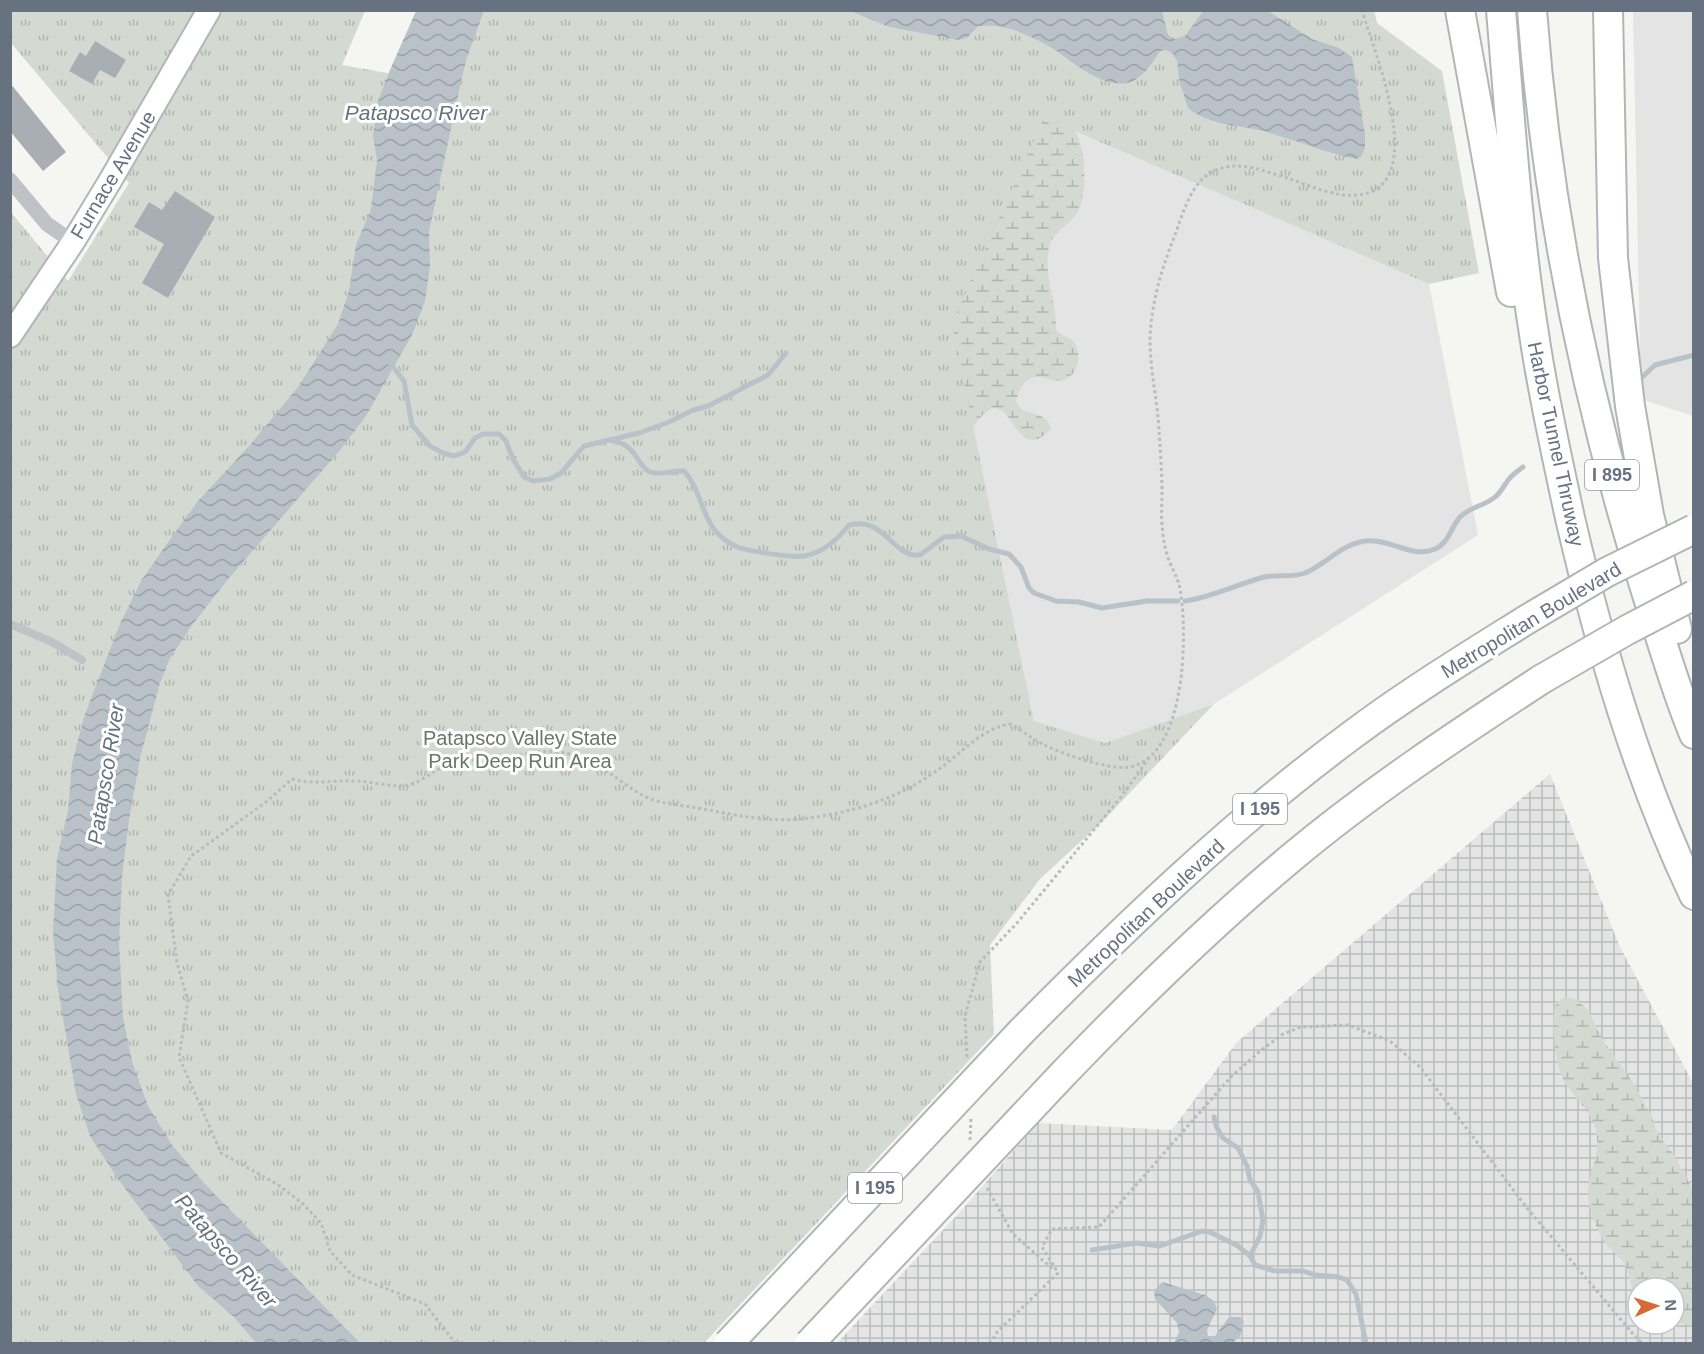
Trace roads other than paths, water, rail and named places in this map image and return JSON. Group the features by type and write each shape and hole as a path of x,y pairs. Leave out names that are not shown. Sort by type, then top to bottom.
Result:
{"highway":[{"path":"1461,10 1520,335 1544,396"},
{"name":"Harbor Tunnel Thruway","path":"1501,10 1520,217 1533,332 1544,396 1578,550 1612,679 1645,778 1694,896"},
{"name":"I 895","path":"1532,10 1536,68 1555,210 1604,447 1627,532 1694,734"},
{"path":"1608,10 1613,258 1630,406 1649,515 1684,658 1694,683"},
{"name":"Metropolitan Boulevard","path":"728,1344 1021,1032 1159,896 1262,807 1352,735 1432,679 1607,572 1694,528"},
{"name":"I 195","path":"809,1344 1127,1008 1197,941 1291,857 1382,787 1542,679 1694,595"}],"street":[{"name":"Furnace Avenue","path":"10,336 73,242 209,10"},
{"path":"10,180 48,224 73,242"}],"lane":[{"path":"10,624 52,642 82,660"}],"water":[{"name":"Patapsco River","path":"416,11 484,11 467,58 460,86 429,232 430,266 425,301 413,333 366,416 341,449 229,578 170,658 160,683 140,758 122,877 119,942 123,1018 132,1061 148,1106 172,1145 205,1184 360,1343 256,1343 234,1317 198,1286 118,1179 90,1136 76,1094 58,989 53,932 57,859 68,810 72,764 84,717 119,626 141,581 198,501 250,445 298,387 338,324 349,291 356,245 371,209 377,160 373,136 378,101"},
{"path":"850,11 1162,11 1168,35 1175,39 1185,36 1203,11 1268,11 1312,39 1339,48 1352,57 1365,134 1365,148 1361,157 1356,159 1267,132 1216,122 1197,114 1188,108 1179,79 1177,61 1167,50 1160,51 1137,79 1127,83 1116,83 1094,76 1054,49 1012,30 995,26 978,26 967,38 958,40 890,27"},
{"path":"1162,1282 1205,1295 1214,1301 1217,1309 1207,1330 1208,1336 1215,1336 1229,1317 1240,1317 1244,1321 1240,1336 1233,1343 1174,1343 1179,1332 1177,1323 1155,1299 1154,1291"}],"waterway":[{"path":"390,363 404,381 412,425 430,446 454,456 465,452 475,438 483,434 499,434 506,441 524,477 533,481 550,479 561,473 584,446 639,433 708,406 768,375 786,353"},
{"path":"1637,382 1655,365 1694,355"},
{"path":"609,440 629,448 644,468 650,472 684,471 694,485 716,532 741,548 780,555 804,556 829,545 849,525 862,524 872,526 910,554 920,555 944,537 961,536 989,549 1009,554 1021,567 1029,588 1034,593 1056,601 1079,602 1102,608 1147,601 1178,601"},
{"path":"1185,601 1205,597 1264,577 1305,573 1352,544 1360,542 1380,542 1417,552 1435,549 1447,539 1460,517 1497,495 1511,477 1523,467"},
{"path":"1214,1117 1223,1138 1238,1148 1247,1166 1250,1180 1258,1192 1263,1220 1260,1236 1250,1256"},
{"path":"1092,1250 1136,1243 1160,1246 1202,1231 1210,1232 1238,1246 1250,1256 1255,1265 1275,1271 1303,1271 1347,1280 1356,1294 1366,1344"}],"park label":[{"name":"Patapsco Valley State Park Deep Run Area","path":"520,750"}]}
